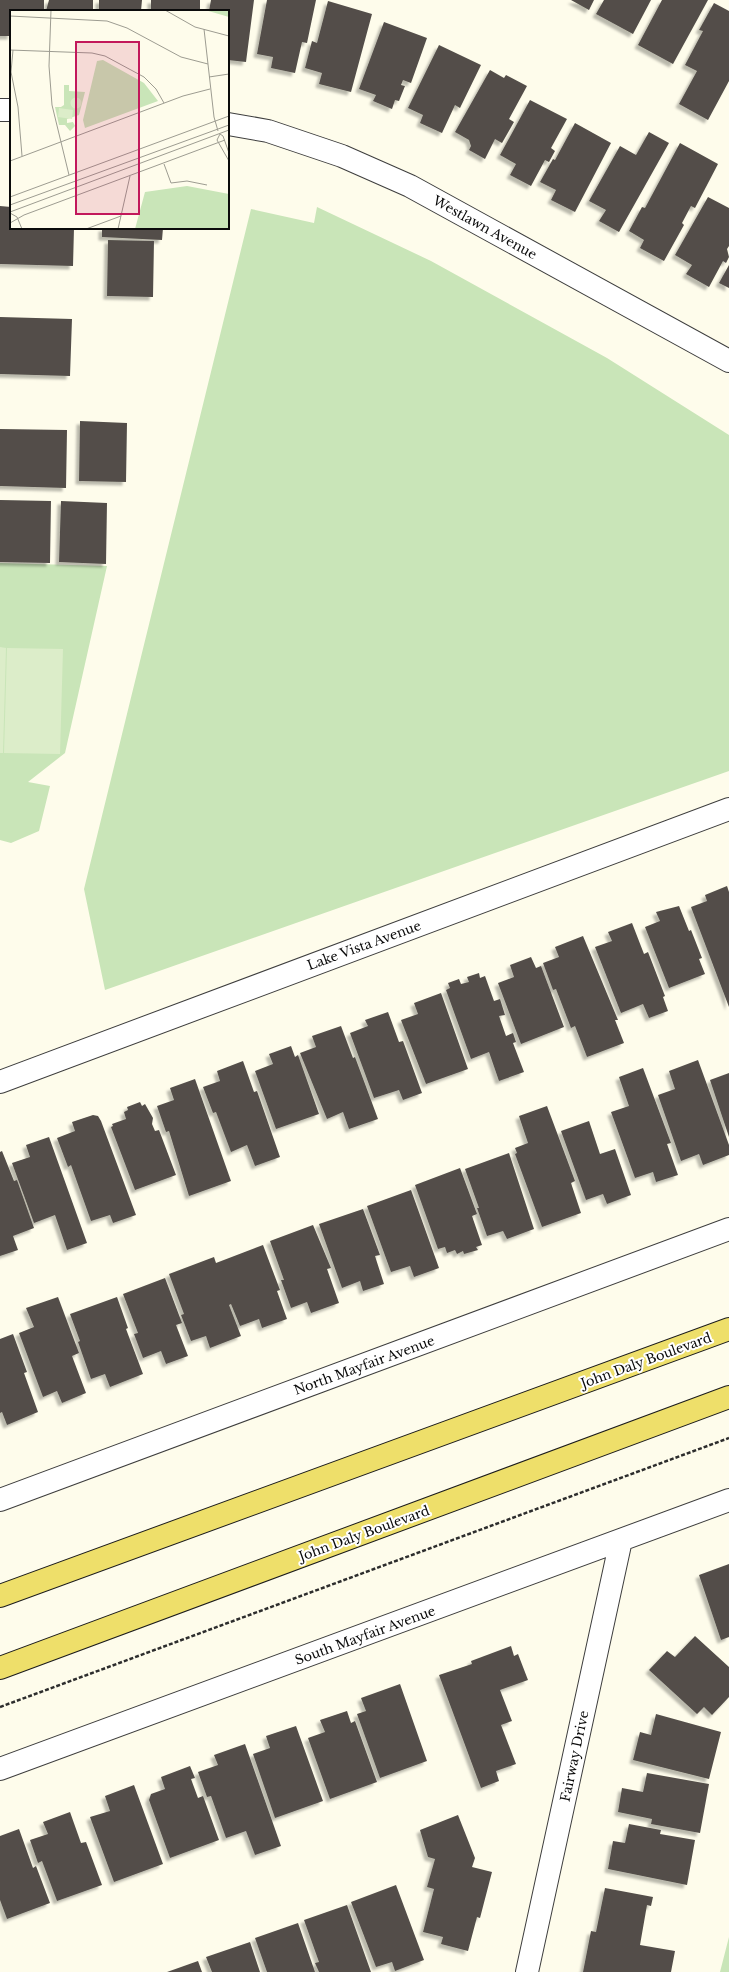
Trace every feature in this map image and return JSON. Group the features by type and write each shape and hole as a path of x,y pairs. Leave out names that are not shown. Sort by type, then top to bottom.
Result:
{"main road":[{"name":"John Daly Boulevard","path":"0,1596 729,1329"},
{"name":"John Daly Boulevard","path":"0,1668 729,1397"}],"street":[{"name":"Westlawn Avenue","path":"229,124 268,131 327,151 410,186 729,361"},
{"name":"Lake Vista Avenue","path":"0,1082 729,809"},
{"name":"North Mayfair Avenue","path":"0,1500 729,1230"},
{"name":"South Mayfair Avenue","path":"0,1769 729,1500"},
{"name":"Fairway Drive","path":"527,1972 621,1540"}],"path":[{"path":"0,1707 729,1438"}],"green space":[{"path":"317,207 431,261 607,358 729,435 729,771 105,990 84,889 251,209 314,223"},
{"path":"0,563 107,566 65,753 28,782 50,786 39,831 11,843 0,840"},
{"path":"0,647 6,648 3,753 0,753"},
{"path":"7,648 63,649 60,754 4,753"},
{"path":"729,1937 729,1972 720,1972"}],"building":[{"path":"0,0 44,0 44,10 10,10 10,36 0,36"},
{"path":"49,0 93,0 93,10 46,10"},
{"path":"99,0 142,0 141,10 99,10"},
{"path":"151,0 200,0 200,10 151,10"},
{"path":"211,0 254,0 246,62 229,60 229,10 209,10"},
{"path":"267,0 316,0 307,43 302,42 295,73 271,68 273,57 257,54"},
{"path":"571,0 594,0 589,10"},
{"path":"604,0 651,0 633,34 596,14"},
{"path":"662,0 708,0 673,64 638,45"},
{"path":"328,1 372,14 351,92 319,84 322,73 305,68 312,41 317,43"},
{"path":"714,3 729,11 729,81 708,120 679,104 697,71 685,65 703,31 699,30"},
{"path":"384,22 427,38 411,83 403,80 401,85 405,86 399,101 395,100 392,109 373,101 376,95 359,89"},
{"path":"439,45 481,65 460,108 455,105 442,133 420,123 423,115 408,108"},
{"path":"490,70 504,78 506,75 527,86 509,119 514,122 502,143 495,139 485,159 469,150 471,146 469,140 455,132"},
{"path":"530,100 567,119 551,148 555,151 549,162 545,160 531,186 510,175 516,164 500,155"},
{"path":"575,123 611,143 575,212 551,200 556,190 540,182 553,159 555,160"},
{"path":"649,132 669,143 619,232 599,221 606,210 589,201 620,146 636,155"},
{"path":"680,143 718,164 695,208 691,206 682,223 684,225 664,261 640,248 644,240 629,231 642,207 645,208"},
{"path":"708,197 729,208 729,246 727,249 729,257 726,263 723,261 709,287 686,274 692,265 675,255"},
{"path":"0,206 10,207 10,229 74,229 73,266 0,264"},
{"path":"102,229 163,229 162,240 102,237"},
{"path":"108,240 154,241 153,297 107,296"},
{"path":"729,265 729,288 719,283"},
{"path":"0,317 72,319 70,376 0,374"},
{"path":"80,421 127,423 126,482 79,481"},
{"path":"0,429 67,430 66,488 0,486"},
{"path":"0,500 51,501 50,563 0,562"},
{"path":"61,501 107,503 106,564 59,562"},
{"path":"727,886 729,892 729,1007 691,907 707,901 705,895"},
{"path":"679,906 689,931 691,930 702,958 699,959 705,974 669,988 645,927 660,921 656,912"},
{"path":"632,923 644,954 648,952 665,996 663,997 668,1011 649,1018 643,1004 621,1013 595,947 612,941 608,932"},
{"path":"583,936 618,1020 615,1020 624,1043 587,1057 575,1026 571,1028 556,989 553,990 543,963 559,957 555,947"},
{"path":"531,957 536,968 541,966 564,1027 521,1044 498,983 514,977 510,965"},
{"path":"479,973 480,978 485,976 494,1001 500,999 505,1015 499,1016 506,1036 513,1033 516,1042 513,1043 524,1072 499,1081 489,1052 471,1059 446,990 450,988 448,983 459,979 461,984 469,982 467,977"},
{"path":"441,993 468,1069 426,1084 401,1020 418,1014 414,1003"},
{"path":"388,1012 399,1042 403,1041 422,1093 403,1100 399,1090 374,1098 350,1033 368,1026 365,1020"},
{"path":"341,1026 353,1058 355,1057 378,1119 349,1129 343,1112 327,1119 300,1053 316,1047 312,1036"},
{"path":"291,1046 295,1057 298,1055 319,1114 276,1129 255,1071 273,1064 269,1054"},
{"path":"698,1060 729,1145 729,1155 703,1165 699,1154 681,1161 658,1095 675,1089 669,1071"},
{"path":"243,1061 254,1092 257,1091 280,1157 255,1166 247,1145 231,1152 216,1112 213,1113 203,1087 220,1081 217,1071"},
{"path":"643,1068 671,1143 667,1144 678,1175 656,1182 653,1172 635,1178 611,1112 629,1106 619,1077"},
{"path":"729,1073 729,1137 710,1080"},
{"path":"195,1079 231,1181 189,1196 169,1131 166,1132 157,1106 174,1100 170,1088"},
{"path":"140,1102 142,1106 145,1104 153,1118 152,1124 155,1131 159,1130 176,1175 135,1190 111,1127 113,1126 112,1124 126,1119 124,1112 128,1110 127,1107"},
{"path":"547,1106 575,1181 571,1183 581,1213 542,1227 515,1154 517,1153 515,1148 528,1143 519,1116"},
{"path":"93,1115 98,1116 101,1121 136,1215 113,1223 110,1215 91,1221 71,1165 68,1167 57,1138 75,1131 72,1122"},
{"path":"589,1121 600,1154 615,1149 631,1195 607,1204 603,1194 586,1200 561,1131"},
{"path":"49,1137 87,1243 67,1250 55,1215 34,1223 12,1163 30,1157 26,1145"},
{"path":"2,1151 14,1181 17,1180 34,1228 13,1236 18,1250 0,1256 0,1152"},
{"path":"509,1153 534,1229 507,1239 503,1231 487,1236 465,1169"},
{"path":"460,1168 477,1214 472,1216 482,1245 476,1247 478,1250 464,1254 463,1251 457,1254 455,1250 447,1253 445,1247 438,1249 415,1185"},
{"path":"411,1190 439,1268 414,1277 410,1266 391,1272 367,1206"},
{"path":"363,1209 380,1255 375,1256 384,1284 363,1291 360,1281 342,1288 319,1224"},
{"path":"313,1225 331,1268 327,1269 339,1303 311,1313 307,1302 291,1308 281,1280 284,1280 270,1241"},
{"path":"263,1245 280,1290 277,1291 287,1319 262,1328 259,1319 240,1326 231,1304 229,1305 241,1336 210,1348 206,1336 191,1341 181,1315 184,1314 169,1274 214,1257 216,1263"},
{"path":"165,1278 182,1323 176,1325 188,1356 166,1364 161,1351 143,1358 134,1334 138,1333 123,1294"},
{"path":"58,1297 79,1353 72,1356 86,1393 62,1403 57,1391 43,1397 19,1333 34,1327 26,1308"},
{"path":"117,1297 128,1328 126,1329 143,1374 110,1387 105,1374 91,1379 78,1342 80,1341 70,1314"},
{"path":"13,1334 27,1372 24,1373 38,1412 7,1425 2,1412 0,1413 0,1339"},
{"path":"729,1564 729,1637 721,1640 699,1575"},
{"path":"695,1636 729,1667 729,1697 712,1715 704,1707 697,1714 649,1670 667,1651 675,1657"},
{"path":"511,1646 514,1656 518,1654 528,1680 500,1690 512,1721 501,1725 516,1764 496,1771 499,1781 481,1788 439,1675 472,1664 471,1661"},
{"path":"400,1684 427,1761 380,1778 357,1714 366,1711 361,1698"},
{"path":"347,1711 351,1723 355,1721 377,1782 330,1799 308,1738 325,1732 320,1720"},
{"path":"656,1714 721,1732 709,1779 633,1760 640,1732 651,1735"},
{"path":"296,1726 323,1801 275,1818 253,1754 270,1748 266,1736"},
{"path":"245,1744 281,1846 255,1855 246,1831 226,1838 211,1796 207,1797 198,1772 218,1765 214,1755"},
{"path":"190,1766 195,1778 191,1779 198,1798 203,1796 219,1840 170,1858 149,1800 151,1794 165,1789 161,1777"},
{"path":"647,1773 709,1784 700,1833 651,1824 652,1819 618,1812 622,1788 643,1792"},
{"path":"134,1785 163,1864 114,1882 90,1817 110,1811 105,1796"},
{"path":"70,1812 81,1843 86,1842 102,1885 57,1901 42,1861 38,1863 30,1840 48,1834 43,1822"},
{"path":"458,1815 475,1858 472,1867 492,1872 480,1918 477,1917 468,1951 441,1944 443,1937 423,1932 434,1889 427,1887 435,1859 428,1857 420,1830"},
{"path":"629,1824 661,1830 660,1834 695,1840 687,1885 608,1869 613,1841 625,1843"},
{"path":"19,1829 33,1868 36,1866 50,1903 7,1919 0,1900 0,1836"},
{"path":"396,1885 424,1960 395,1971 392,1962 376,1967 351,1902"},
{"path":"605,1888 653,1897 651,1906 647,1905 640,1945 675,1951 671,1972 583,1972 591,1931 596,1932"},
{"path":"347,1905 371,1972 319,1972 315,1963 319,1962 304,1920"},
{"path":"298,1923 315,1972 267,1972 255,1938"},
{"path":"250,1942 260,1972 212,1972 206,1957"},
{"path":"198,1961 202,1972 167,1972"}]}
